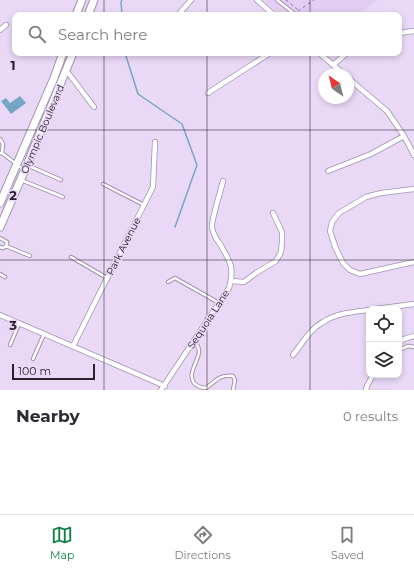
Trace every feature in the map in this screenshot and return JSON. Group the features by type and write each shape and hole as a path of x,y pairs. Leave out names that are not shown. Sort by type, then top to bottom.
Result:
{"main road":[{"path":"77,12 82,0"},
{"path":"89,12 94,0"},
{"name":"Olympic Boulevard","path":"0,203 54,78 62,56"},
{"name":"Olympic Boulevard","path":"0,227 72,56"}],"street":[{"path":"181,12 191,0"},
{"path":"257,0 271,12"},
{"path":"0,30 6,25"},
{"path":"402,33 414,31"},
{"path":"208,93 265,56"},
{"path":"322,56 337,68"},
{"path":"333,65 344,56"},
{"path":"66,70 94,107"},
{"path":"354,83 387,111 404,136 414,155"},
{"path":"328,171 371,154 404,136"},
{"name":"Park Avenue","path":"73,346 153,187 155,142"},
{"name":"Sequoia Lane","path":"163,388 229,288 232,271 231,264 211,225 223,181"},
{"path":"414,189 381,193 366,197 339,213 332,222 330,231 336,249 343,263 350,270 360,274 414,262"},
{"path":"231,281 244,282 276,261 281,252 282,232 273,213"},
{"path":"398,306 414,304"},
{"path":"294,355 310,334 322,322 342,314 366,310"},
{"path":"0,315 73,346 163,388"},
{"path":"402,340 414,336"},
{"path":"366,390 371,378"}],"lane":[{"path":"277,0 292,12"},
{"path":"0,139 3,144 1,153 17,164 61,180"},
{"path":"20,180 63,197"},
{"path":"103,184 144,205"},
{"path":"0,238 6,242 6,246"},
{"path":"0,247 2,248 6,246 30,256"},
{"path":"71,257 107,278"},
{"path":"0,274 6,277"},
{"path":"168,282 174,278 219,303"},
{"path":"10,345 20,323"},
{"path":"33,359 45,334"},
{"path":"195,340 199,351 193,370 192,378 194,382 200,387 206,388 222,376 233,376 235,380 233,390"},
{"path":"402,349 408,346 414,346"}],"path":[{"path":"286,0 299,11 314,0"}],"shaded area":[{"path":"264,0 378,0 360,12 278,12"}],"water":[{"path":"20,96 26,103 11,114 1,101 6,98 10,103"}],"waterway":[{"path":"122,0 122,12"},
{"path":"126,56 138,94 182,124 197,165 175,227"}]}
